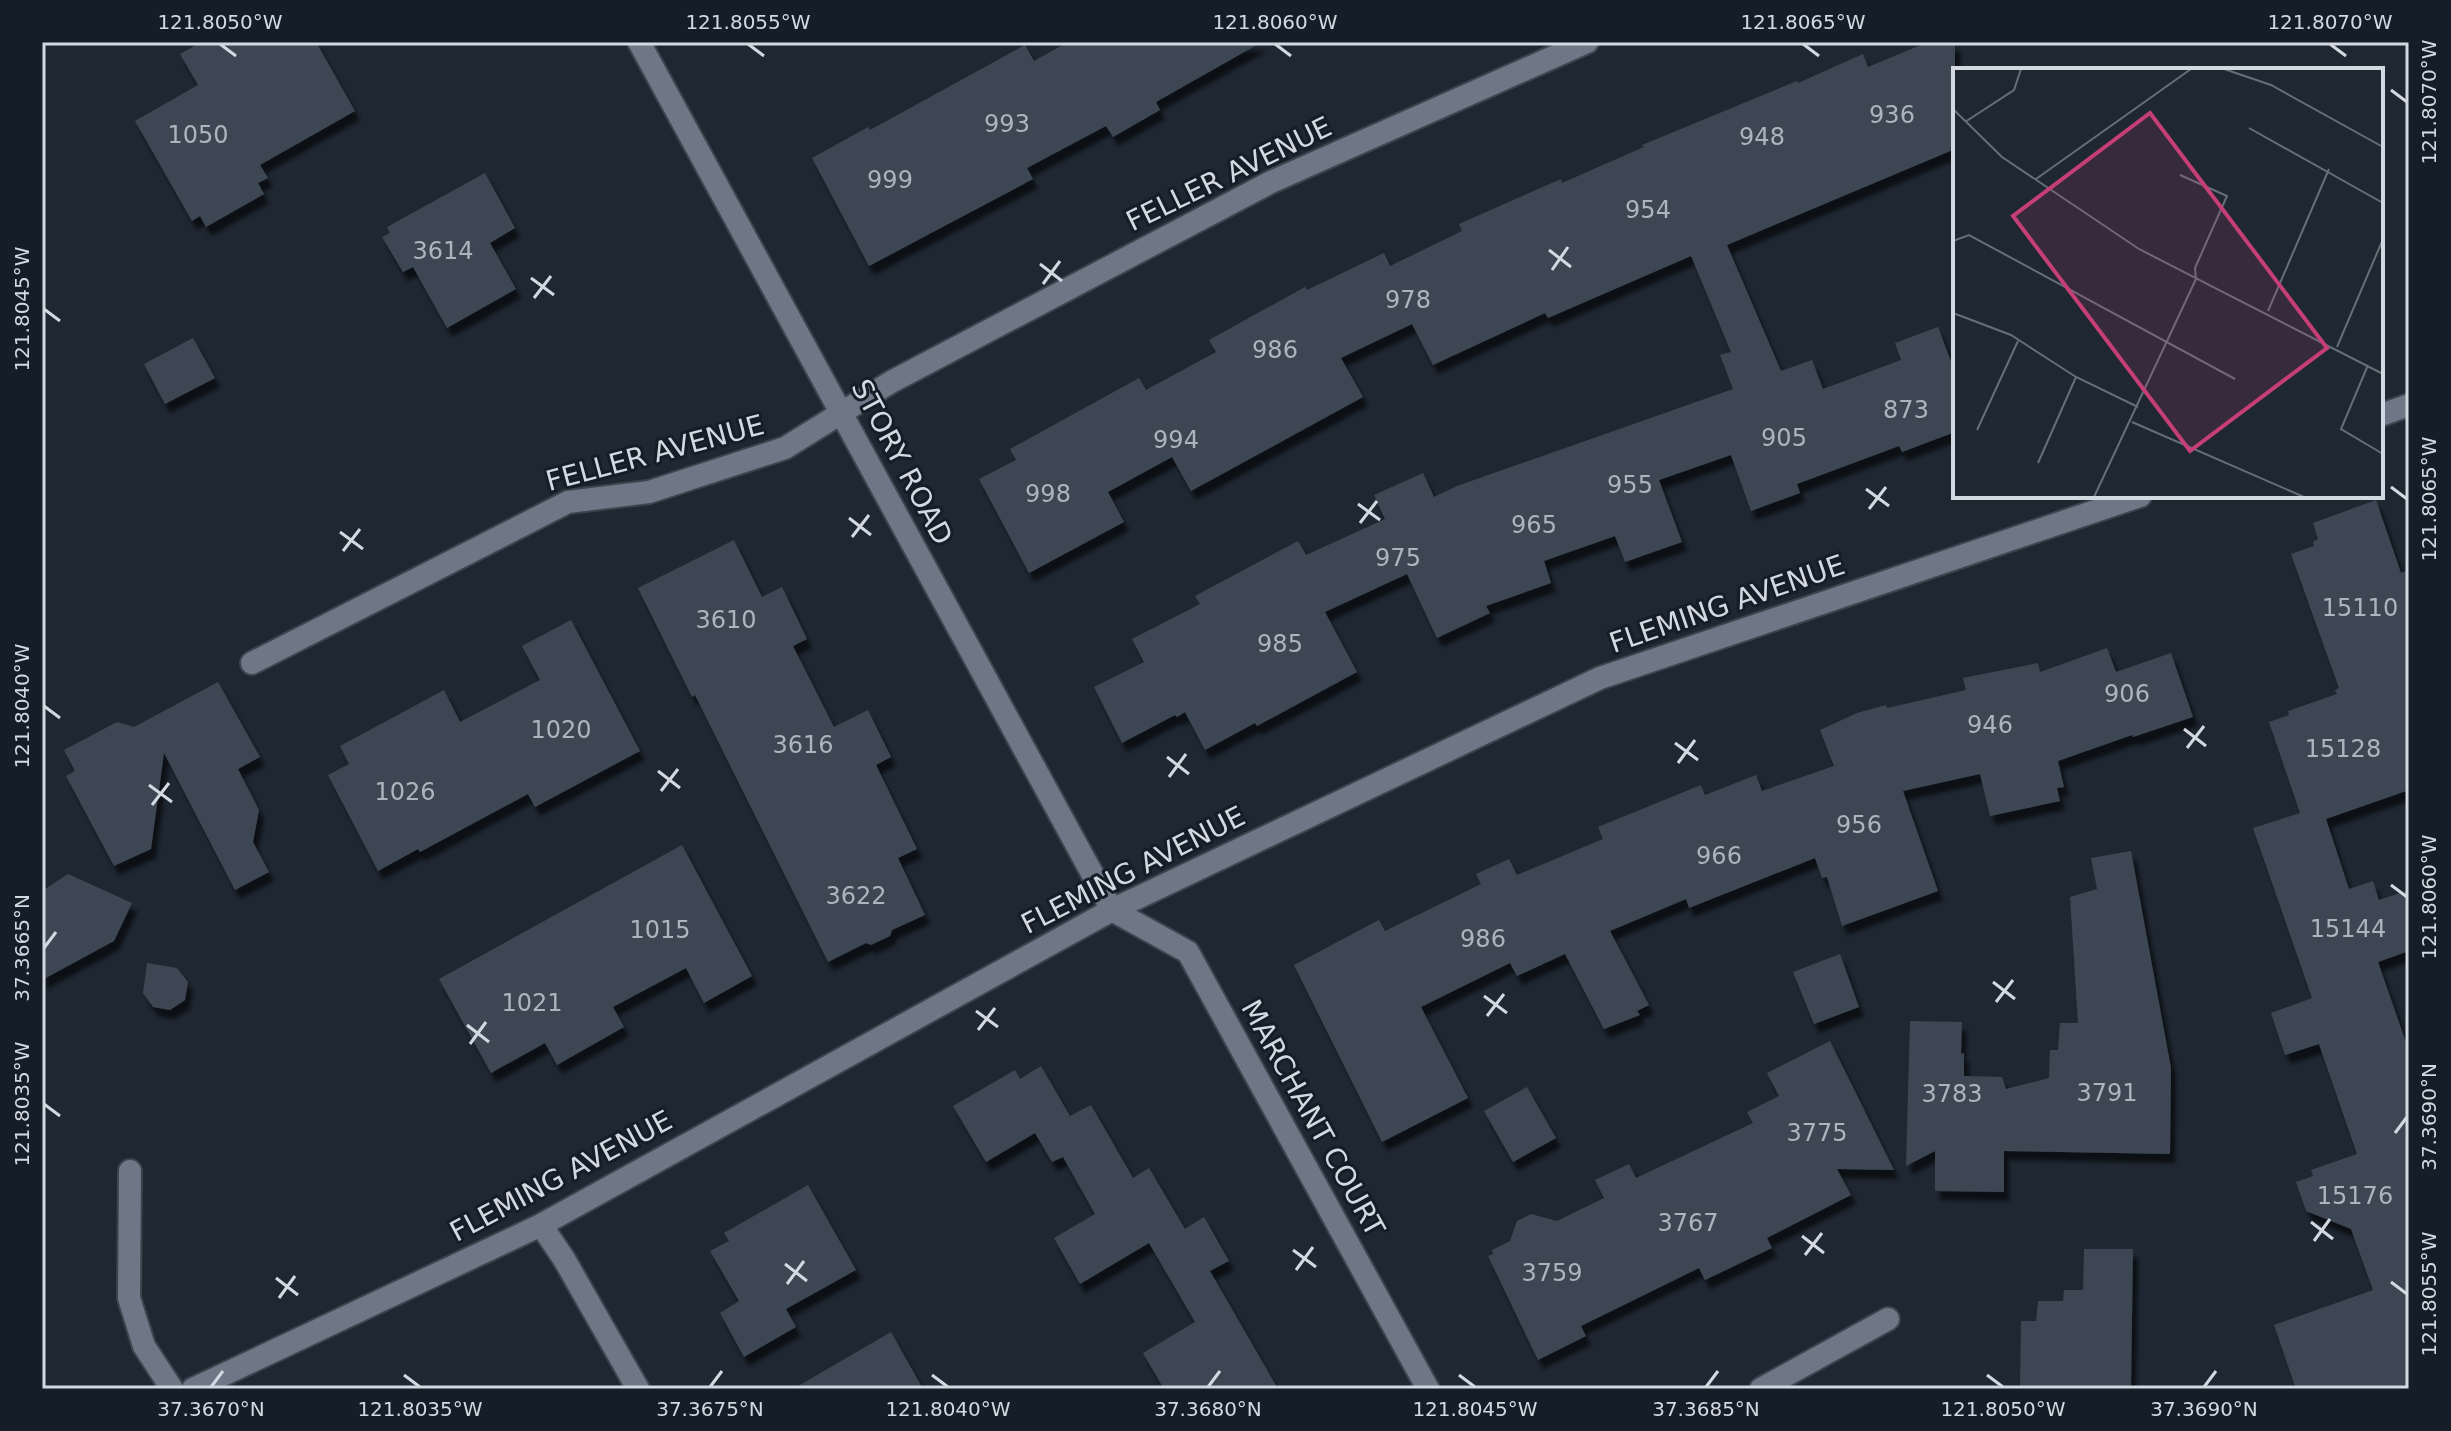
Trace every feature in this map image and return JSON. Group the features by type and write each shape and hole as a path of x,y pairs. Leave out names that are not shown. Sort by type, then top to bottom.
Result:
{"street":[{"name":"STORY ROAD","path":"639,42 1112,910"},
{"name":"FELLER AVENUE","path":"252,663 568,502 649,492 785,448 891,382 1271,182 1587,42"},
{"path":"2383,414 2409,405"},
{"name":"FLEMING AVENUE","path":"193,1389 541,1225 1112,910 1600,678 2134,498"},
{"name":"MARCHANT COURT","path":"1112,910 1188,952 1428,1389"},
{"path":"130,1171 129,1298 144,1346 172,1389"},
{"path":"541,1225 564,1259 638,1389"},
{"path":"1761,1389 1888,1319"}],"building":[{"path":"201,42 316,42 355,111 260,165 268,178 258,183 264,194 206,227 200,216 192,221 135,121 198,85 180,54"},
{"path":"1068,42 1262,42 1156,102 1160,110 1113,137 1106,126 1027,168 1033,179 869,266 812,158 868,127 870,130 1025,45 1034,61"},
{"path":"1928,42 1955,42 1953,150 1727,245 1781,371 1812,360 1823,389 1901,360 1895,343 1938,327 1953,367 1953,433 1902,452 1899,446 1797,484 1800,493 1751,511 1731,455 1659,480 1682,542 1625,562 1615,536 1544,561 1551,583 1486,606 1490,613 1437,638 1407,574 1325,612 1357,672 1205,750 1185,712 1122,743 1094,687 1144,662 1132,639 1200,604 1195,596 1298,541 1306,555 1385,519 1374,495 1423,473 1434,497 1457,486 1733,389 1720,355 1731,352 1691,256 1548,318 1545,313 1433,365 1412,324 1341,358 1363,397 1191,491 1172,457 1108,492 1124,522 1029,573 979,479 1016,460 1010,449 1139,378 1146,390 1216,352 1209,340 1305,287 1307,290 1384,253 1390,266 1462,231 1459,224 1863,54 1868,67"},
{"path":"485,173 515,228 490,243 516,289 447,328 413,267 403,272 382,237 390,233 387,227"},
{"path":"193,338 215,378 165,404 144,364"},
{"path":"2376,500 2401,573 2409,570 2409,790 2326,819 2349,889 2373,881 2379,900 2409,890 2409,951 2378,962 2409,1051 2409,1389 2296,1389 2274,1325 2373,1290 2351,1229 2306,1211 2296,1182 2313,1176 2311,1170 2357,1154 2319,1044 2285,1055 2271,1013 2312,998 2253,828 2300,813 2269,722 2289,715 2288,711 2337,694 2335,690 2339,688 2291,554 2314,546 2313,542 2318,539 2313,523"},
{"path":"734,540 762,597 782,587 807,639 793,646 834,727 868,710 891,757 876,765 917,849 898,858 925,915 892,930 890,936 871,945 866,943 828,962 638,588"},
{"path":"571,620 640,751 535,807 528,794 378,871 328,775 349,764 340,746 444,690 460,722 540,680 522,646"},
{"path":"2107,648 2116,672 2171,653 2193,717 2058,761 2064,787 2057,788 2060,801 1990,816 1980,774 1903,791 1938,891 1842,926 1827,877 1822,878 1815,858 1689,908 1686,899 1610,931 1649,1005 1637,1011 1640,1015 1604,1029 1565,954 1517,976 1510,963 1421,1007 1468,1098 1382,1142 1294,965 1379,920 1385,931 1481,884 1476,874 1509,859 1517,875 1603,839 1598,827 1701,785 1705,795 1756,775 1762,791 1834,766 1820,730 1857,713 1966,690 1963,678 2038,663 2040,672"},
{"path":"218,682 260,757 238,769 259,810 253,842 269,872 235,890 164,753 151,849 114,866 66,776 75,771 64,750 117,722 134,727"},
{"path":"682,845 752,976 704,1003 686,968 613,1007 624,1027 557,1065 545,1043 491,1073 439,979"},
{"path":"2131,851 2171,1068 2170,1154 2004,1151 2004,1192 1935,1191 1935,1151 1906,1166 1910,1021 1962,1022 1964,1076 2002,1077 2006,1089 2049,1078 2050,1050 2058,1050 2060,1023 2078,1023 2070,897 2097,889 2091,858"},
{"path":"68,874 132,903 114,941 42,980 42,891"},
{"path":"1840,954 1859,1007 1814,1024 1793,972"},
{"path":"147,963 177,968 188,982 185,1000 170,1010 153,1007 143,993"},
{"path":"1830,1041 1894,1170 1837,1169 1851,1195 1767,1238 1772,1248 1705,1280 1699,1268 1581,1326 1586,1336 1538,1360 1488,1256 1493,1254 1492,1250 1510,1241 1517,1221 1531,1214 1557,1221 1604,1198 1595,1180 1629,1164 1636,1178 1753,1123 1747,1112 1779,1096 1767,1073"},
{"path":"1041,1066 1070,1116 1091,1105 1133,1178 1149,1168 1185,1229 1204,1217 1229,1261 1210,1271 1278,1389 1164,1389 1143,1353 1195,1322 1149,1243 1080,1284 1054,1238 1095,1214 1063,1157 1052,1162 1035,1133 986,1162 953,1106 1015,1070 1020,1079"},
{"path":"1527,1087 1556,1138 1513,1162 1484,1111"},
{"path":"808,1185 856,1270 786,1309 796,1327 744,1357 720,1313 739,1301 710,1251 729,1241 724,1233"},
{"path":"2084,1249 2133,1249 2131,1389 2020,1389 2021,1321 2036,1321 2038,1301 2063,1301 2064,1290 2083,1290"},
{"path":"891,1332 923,1389 793,1389"}]}
